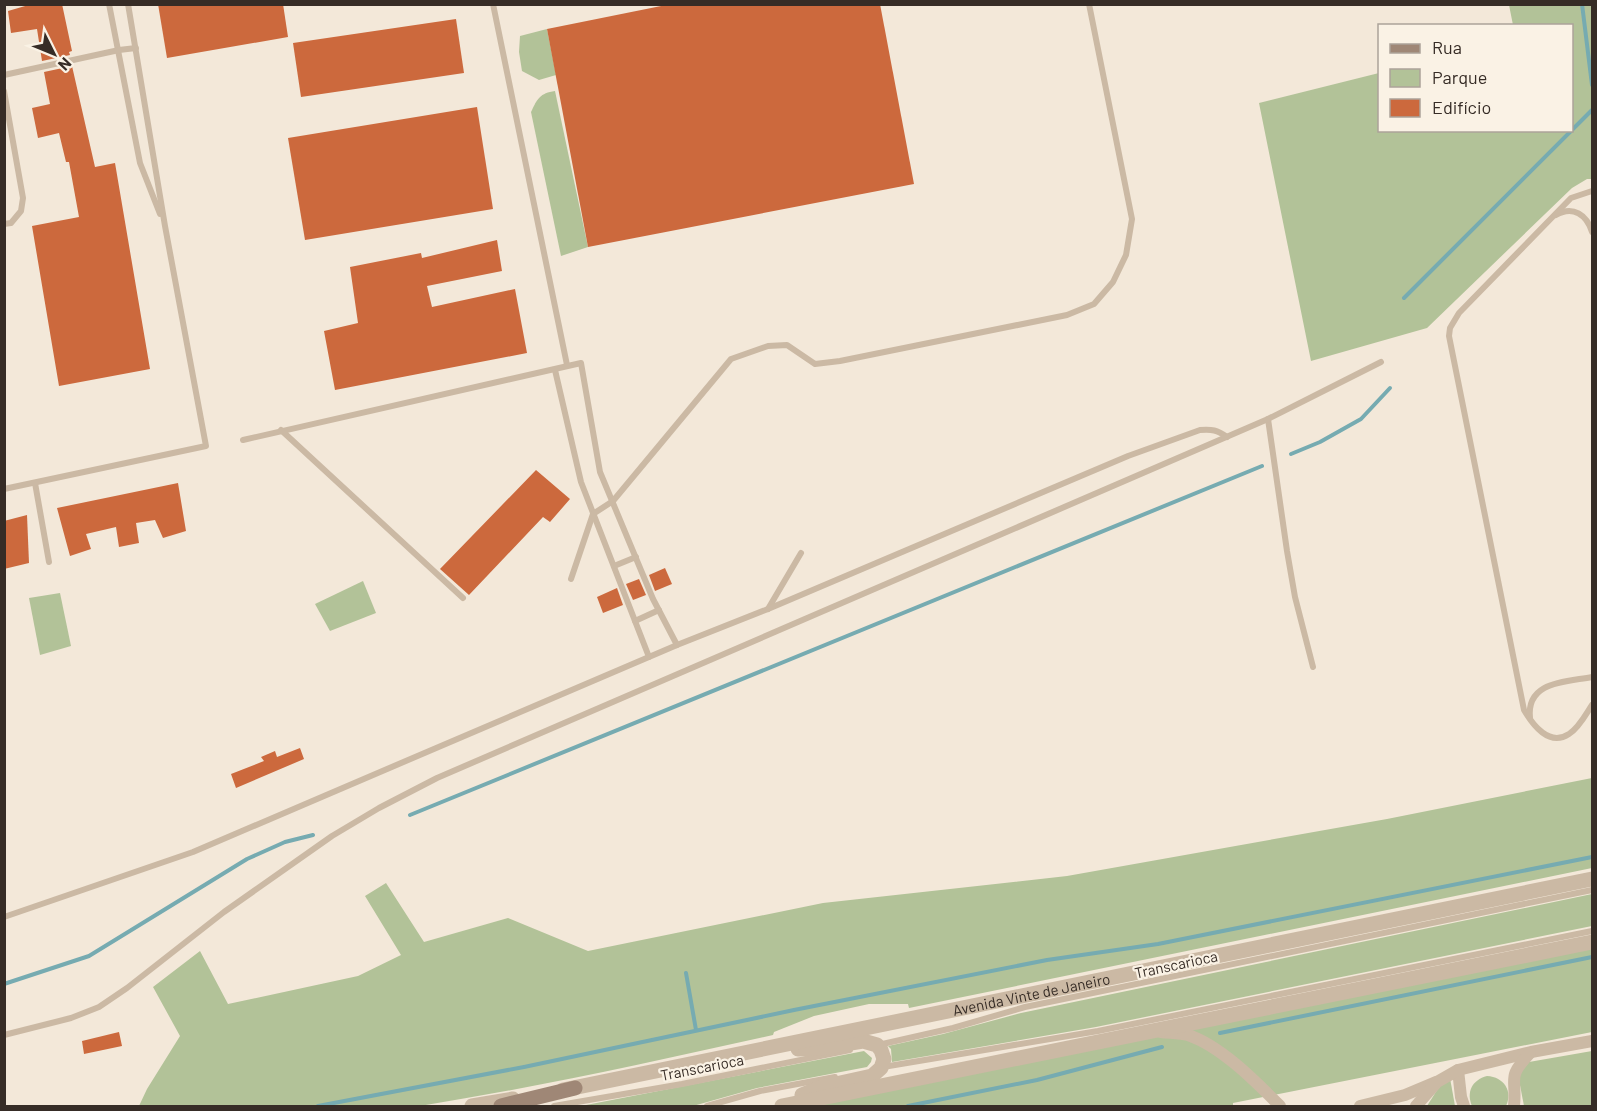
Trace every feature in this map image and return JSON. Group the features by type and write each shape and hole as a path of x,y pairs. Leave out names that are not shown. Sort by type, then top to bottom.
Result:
{"main road":[{"path":"501,1107 575,1088"}],"street":[{"name":"Avenida Vinte de Janeiro","path":"471,1107 575,1088 1593,879"},
{"path":"782,1107 1593,942"},
{"path":"1150,1031 1188,1035 1213,1048 1240,1069 1280,1107"},
{"path":"753,1050 820,1048 862,1041 877,1045 884,1055 881,1068 873,1077 822,1087 774,1107"},
{"path":"1360,1107 1405,1095 1437,1082 1458,1070 1531,1052 1593,1041"},
{"path":"1516,1102 1513,1080 1516,1068 1531,1052"},
{"path":"1458,1070 1464,1107"},
{"path":"1416,1107 1437,1082"}],"lane":[{"path":"109,4 140,162 165,226"},
{"path":"4,489 206,446 165,226 128,4"},
{"path":"494,4 567,365"},
{"path":"571,579 593,514 613,501 731,359 768,346 787,345 815,364 840,361 1067,315 1094,304 1113,282 1126,255 1132,219 1089,4"},
{"path":"4,75 136,48"},
{"path":"4,91 23,198 21,211 11,223 4,224"},
{"path":"1593,191 1571,198 1550,218 1459,313 1449,336 1522,702 1530,720 1542,733 1551,737 1563,737 1575,729 1593,705"},
{"path":"1550,218 1561,212 1578,213 1586,219 1593,232"},
{"path":"4,1035 71,1018 99,1007 127,988 224,912 332,836 437,778 1268,419 1381,362"},
{"path":"243,440 580,363 600,472 659,610 677,645"},
{"path":"555,370 581,482 650,657"},
{"path":"1268,419 1295,597 1313,667"},
{"path":"4,917 193,852 677,645 768,609 1128,456 1181,436 1212,429 1227,437"},
{"path":"281,430 463,598"},
{"path":"34,483 49,562"},
{"path":"768,609 801,553"},
{"path":"614,566 636,557"},
{"path":"635,621 659,610"},
{"path":"1530,720 1530,702 1541,689 1550,684 1593,676"},
{"name":"Transcarioca","path":"554,1107 877,1045 953,1028 1025,1007 1593,890"},
{"path":"707,1107 760,1091 1098,1031 1593,931"}],"green space":[{"path":"1509,5 1592,5 1592,179 1587,179 1572,188 1427,328 1311,361 1259,103 1378,73 1378,132 1573,132 1573,24 1513,24"},
{"path":"547,29 556,75 539,80 522,71 519,52 520,36"},
{"path":"555,91 588,247 561,256 531,112 540,97"},
{"path":"363,581 376,613 330,631 315,604"},
{"path":"60,593 71,646 40,655 29,598"},
{"path":"1592,778 1592,868 909,1008 908,1004 869,1004 814,1016 774,1032 773,1035 465,1099 420,1106 139,1106 180,1036 153,987 200,951 228,1004 358,976 401,955 365,896 386,883 424,942 508,918 588,951 823,903 1067,876 1387,819"},
{"path":"1592,894 1592,926 1096,1027 892,1062 891,1049 888,1046 1021,1013"},
{"path":"1592,946 1592,1032 1233,1103 1233,1106 809,1106"},
{"path":"864,1051 872,1058 867,1067 757,1088 693,1106 581,1106"},
{"path":"1592,1051 1592,1106 1524,1106 1519,1080 1520,1073 1529,1062"},
{"path":"1487,1076 1498,1079 1506,1086 1508,1100 1506,1106 1472,1106 1470,1091 1472,1087 1477,1080"},
{"path":"1450,1078 1455,1106 1427,1106 1444,1079"}],"building":[{"path":"32,4 62,4 72,51 69,52 70,55 42,61 37,29 11,33 8,11"},
{"path":"158,4 283,4 288,37 167,58"},
{"path":"671,4 880,4 914,184 588,247 547,29"},
{"path":"456,19 464,73 301,97 293,43"},
{"path":"72,66 95,167 115,163 150,369 59,386 32,226 79,217 69,162 66,162 59,133 38,138 32,108 50,104 44,72"},
{"path":"477,107 493,209 305,240 288,138"},
{"path":"497,240 502,271 427,286 432,307 515,289 527,353 335,390 324,331 358,323 350,267 421,253 422,258"},
{"path":"536,470 570,499 550,522 543,517 469,595 440,569"},
{"path":"178,483 186,531 163,538 155,520 136,523 139,543 119,547 116,527 86,534 91,549 70,556 57,508"},
{"path":"27,515 29,563 4,569 4,521"},
{"path":"665,568 672,584 655,591 649,575"},
{"path":"639,579 646,595 633,600 626,584"},
{"path":"617,588 623,605 603,613 597,597"},
{"path":"300,748 304,759 236,788 231,774 264,761 261,757 275,751 277,757"},
{"path":"119,1032 122,1046 84,1054 82,1041"}],"waterway":[{"path":"1582,4 1592,85"},
{"path":"1573,129 1592,110"},
{"path":"1404,298 1570,132"},
{"path":"1291,454 1320,442 1361,419 1390,388"},
{"path":"410,815 1262,466"},
{"path":"4,984 89,956 247,859 285,842 313,835"},
{"path":"318,1106 524,1067 1047,960 1158,944 1592,857"},
{"path":"1220,1033 1592,957"},
{"path":"686,973 696,1030"},
{"path":"908,1106 1037,1080 1162,1047"}]}
